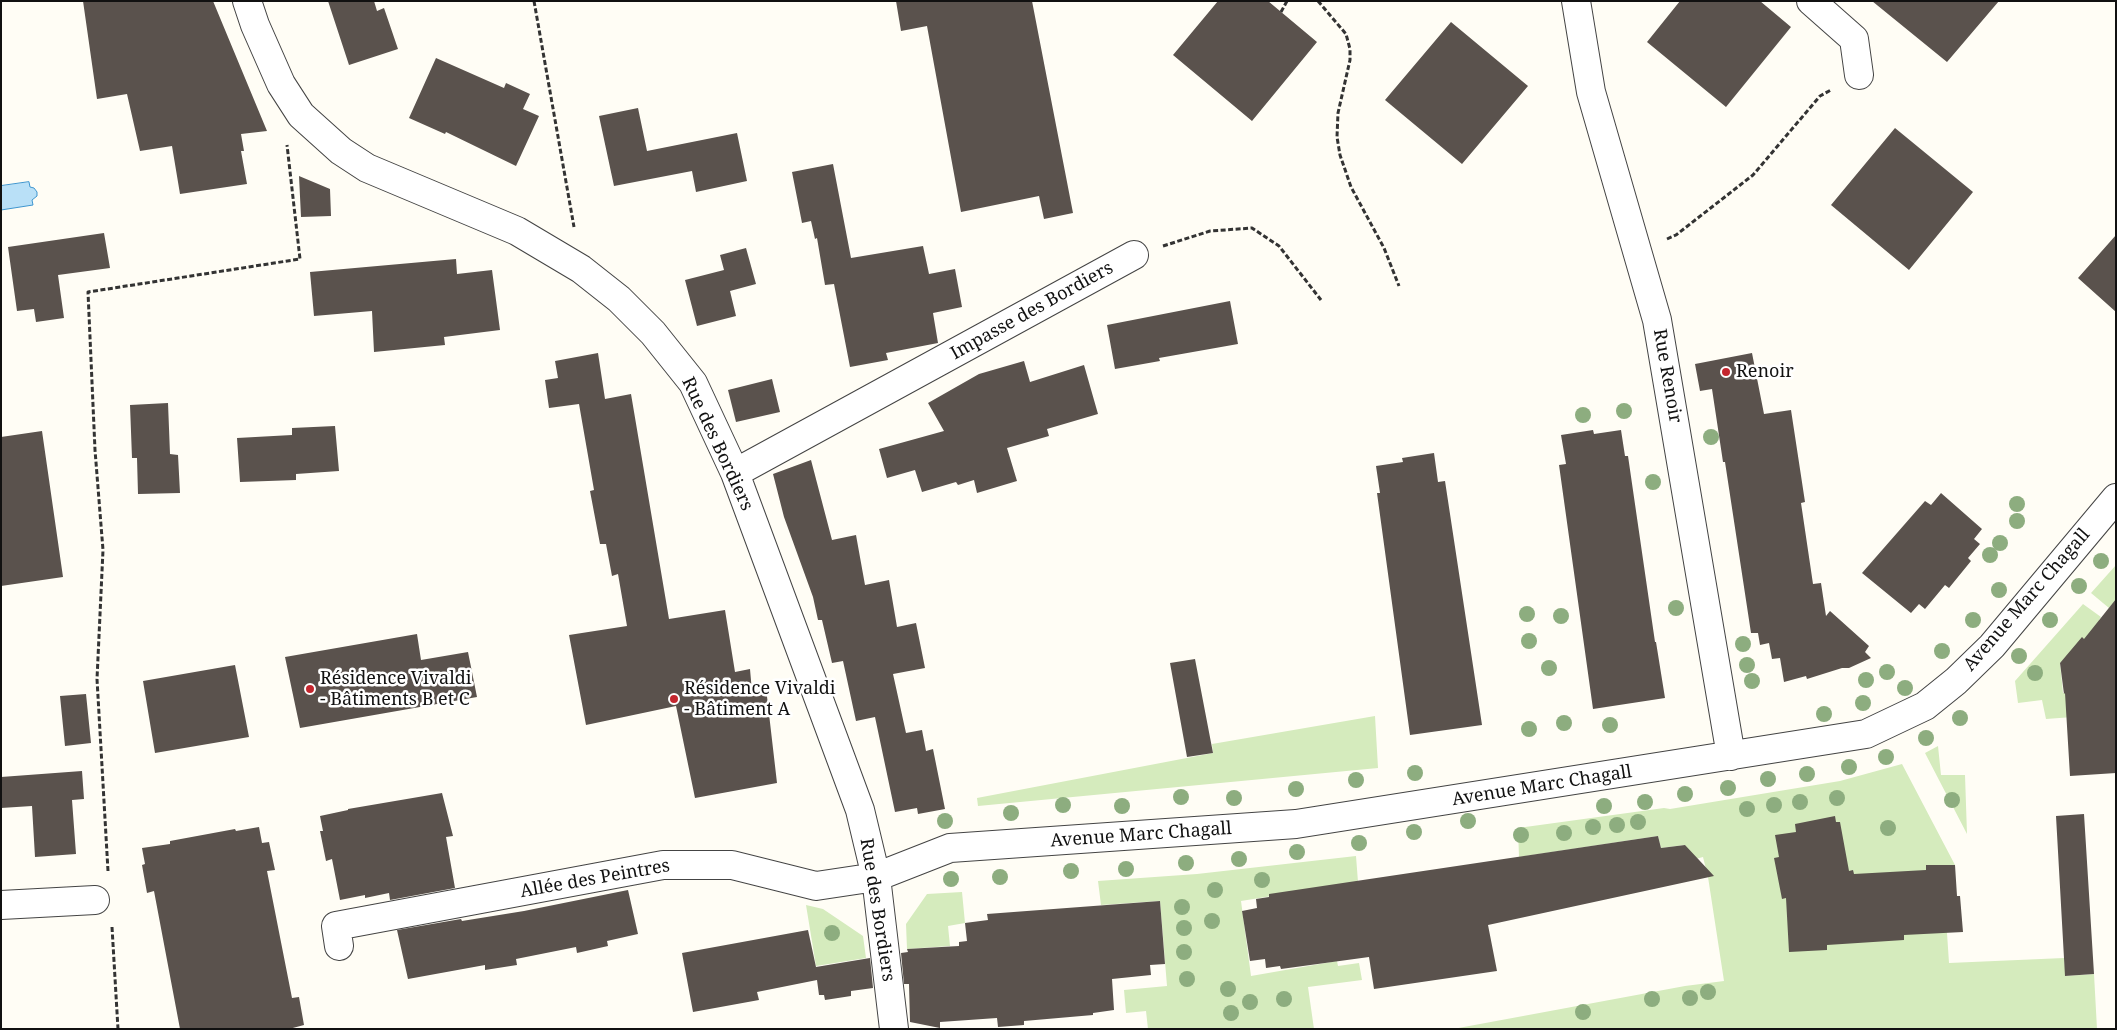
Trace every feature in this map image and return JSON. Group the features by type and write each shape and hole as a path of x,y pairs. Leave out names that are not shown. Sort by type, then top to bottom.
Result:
{"street":[{"name":"Rue des Bordiers","path":"247,1 255,25 281,84 301,115 341,151 367,168 518,231 581,269 620,299 654,333 693,383 735,473 860,810 876,877 894,1029"},
{"name":"Rue Renoir","path":"1576,1 1591,92 1658,320 1731,756"},
{"path":"1811,1 1854,39 1859,75"},
{"name":"Impasse des Bordiers","path":"735,473 1134,255"},
{"name":"Avenue Marc Chagall","path":"876,877 950,848 1296,824 1866,734 1925,706 1956,681 1992,646 2116,498"},
{"name":"Allée des Peintres","path":"339,946 336,926 663,865 732,864 816,886 876,877"},
{"path":"1,905 102,890"}],"path":[{"path":"534,1 581,269"},
{"path":"1281,12 1287,1"},
{"path":"1318,1 1346,34 1350,49 1350,60 1338,113 1337,137 1340,155 1351,188 1384,248 1399,286"},
{"path":"1639,252 1676,235 1753,175 1820,96 1859,75"},
{"path":"102,890 97,679 103,550 95,450 88,292 300,260 287,143"},
{"name":"Impasse des Bordiers","path":"1134,255 1210,231 1252,228 1279,246 1321,300"},
{"path":"112,926 118,1029"}],"green space":[{"path":"2116,565 2116,600 2109,608 2091,593"},
{"path":"2083,604 2101,617 2099,620 2103,624 2060,663 2063,693 2071,693 2073,717 2046,719 2042,700 2018,703 2015,681"},
{"path":"1375,716 1378,768 978,806 977,798 1213,753 1212,744"},
{"path":"1938,746 1941,775 1965,775 1967,834 1925,753"},
{"path":"1902,764 1955,865 1947,933 1949,963 2064,958 2066,976 2094,974 2097,1029 1453,1029 1685,986 1724,981 1708,877 1703,857 1692,860 1685,845 1661,848 1658,836 1519,857 1518,828 1664,808 1670,809 1840,781"},
{"path":"1356,856 1358,882 1241,901 1251,976 1337,961 1338,966 1359,963 1362,980 1308,987 1314,1029 1148,1029 1146,1011 1126,1013 1124,990 1167,986 1160,901 1101,905 1098,881 1197,874"},
{"path":"962,892 965,923 948,926 950,946 907,949 906,924 927,894"},
{"path":"806,905 823,909 863,936 866,958 816,966"}],"water":[{"path":"29,182 30,187 34,188 37,192 37,196 32,200 33,205 1,210 1,186"}],"building":[{"path":"83,1 213,1 267,131 241,134 244,151 241,151 247,184 180,194 172,146 140,151 127,94 97,99"},
{"path":"328,1 374,1 377,11 384,8 398,49 349,65"},
{"path":"896,1 1032,1 1073,213 1044,219 1039,196 961,212 927,26 901,31"},
{"path":"1218,1 1268,1 1317,42 1252,121 1173,55"},
{"path":"1680,1 1760,1 1791,27 1726,107 1647,42"},
{"path":"1872,1 1999,1 1947,62"},
{"path":"1451,22 1528,86 1462,164 1385,100"},
{"path":"436,58 504,88 506,83 530,94 523,109 539,116 516,166 446,132 445,134 409,118"},
{"path":"638,108 647,151 737,133 747,181 696,192 692,171 614,186 599,116"},
{"path":"1895,128 1973,192 1909,270 1831,205"},
{"path":"833,164 851,258 923,246 929,274 955,269 962,307 933,313 938,343 886,353 888,360 850,367 834,284 825,285 817,238 815,239 811,221 802,223 792,172"},
{"path":"299,176 330,189 331,216 301,217"},
{"path":"104,233 110,268 58,275 64,318 36,322 34,309 17,311 8,247"},
{"path":"2116,235 2116,312 2078,278"},
{"path":"746,248 756,284 730,291 736,316 697,326 685,280 724,270 720,255"},
{"path":"456,259 457,274 492,270 500,330 444,337 445,345 374,352 372,311 314,316 310,272"},
{"path":"1230,301 1238,344 1159,358 1160,361 1115,369 1107,325"},
{"name":"Résidence Vivaldi - Bâtiment A","path":"598,353 605,399 631,394 669,619 725,610 735,672 750,669 752,692 766,688 777,783 695,798 676,706 586,725 569,635 627,626 618,574 612,576 606,544 600,544 590,491 594,490 579,404 549,408 545,380 558,378 555,361"},
{"path":"1752,353 1764,414 1791,410 1805,502 1801,503 1813,584 1821,583 1826,616 1830,611 1869,646 1865,652 1871,658 1849,668 1842,668 1807,679 1806,676 1784,682 1780,658 1772,659 1769,643 1760,645 1758,633 1751,633 1712,389 1700,391 1695,364"},
{"path":"1024,361 1030,382 1084,365 1098,414 1047,429 1049,436 1007,448 1017,481 977,493 974,480 958,485 956,482 922,492 915,470 887,478 879,449 944,431 928,403 979,374"},
{"path":"772,379 780,412 736,422 728,390"},
{"path":"168,403 170,454 178,455 180,493 138,494 137,458 132,458 130,405"},
{"path":"335,426 339,471 296,474 296,480 240,482 237,438 292,435 292,428"},
{"path":"1593,430 1594,434 1621,430 1625,456 1628,456 1665,698 1593,709 1559,465 1566,464 1561,435"},
{"path":"42,431 63,577 1,586 1,437"},
{"path":"1434,453 1438,482 1445,481 1482,725 1410,735 1377,493 1380,493 1376,466 1403,462 1402,458"},
{"path":"811,460 832,540 856,535 865,585 889,580 897,627 916,623 925,668 893,674 906,733 922,730 926,751 933,749 945,809 918,814 917,808 895,812 875,717 856,721 843,661 832,663 822,620 818,620 813,597 784,517 773,474"},
{"path":"1941,493 1982,529 1974,539 1980,544 1968,558 1971,561 1949,588 1945,585 1925,609 1919,604 1911,613 1862,573 1925,501 1931,505"},
{"path":"2116,599 2116,773 2070,776 2065,693 2060,663 2082,637 2084,639"},
{"path":"417,634 421,660 468,652 477,697 300,728 285,657"},
{"path":"1195,659 1213,753 1187,757 1170,663"},
{"path":"235,665 249,737 155,753 143,681"},
{"path":"86,694 91,743 65,746 60,696"},
{"path":"82,771 84,799 72,800 76,854 35,857 32,806 1,808 1,777"},
{"path":"442,793 453,836 446,837 455,888 390,900 389,893 365,898 365,895 340,900 332,859 326,861 320,831 323,831 320,816 348,809"},
{"path":"2084,814 2094,974 2065,976 2056,816"},
{"path":"1835,816 1836,822 1840,822 1849,871 1853,870 1854,874 1926,870 1926,865 1955,865 1957,896 1960,896 1963,932 1904,935 1904,940 1827,945 1827,950 1789,952 1786,898 1782,899 1774,858 1779,857 1775,835 1796,832 1795,824"},
{"path":"259,827 262,843 269,842 275,870 267,871 292,998 299,997 304,1025 289,1029 180,1029 154,891 147,893 142,865 145,864 142,848 170,844 170,841 235,829 236,831"},
{"path":"1658,836 1661,848 1685,845 1714,876 1488,925 1497,971 1374,989 1369,957 1281,969 1280,966 1266,968 1265,959 1250,961 1242,911 1257,908 1256,899 1269,897 1269,894"},
{"path":"628,890 638,934 607,941 608,946 577,953 576,947 516,959 517,965 485,970 485,965 408,979 397,930 524,911"},
{"path":"1160,901 1165,964 1150,965 1151,975 1112,979 1114,1010 1093,1013 1093,1015 1024,1021 1024,1025 998,1027 997,1018 940,1022 940,1028 910,1022 909,984 904,984 901,953 908,952 907,949 959,946 959,942 967,941 965,923 988,920 987,914"},
{"path":"808,930 816,967 870,958 873,988 851,991 851,996 825,1000 824,995 819,995 817,980 757,992 759,1000 693,1012 682,953"}],"place":[{"name":"Renoir","path":"1726,372"},
{"name":"Résidence Vivaldi - Bâtiments B et C","path":"310,689"},
{"name":"Résidence Vivaldi - Bâtiment A","path":"674,699"}]}
